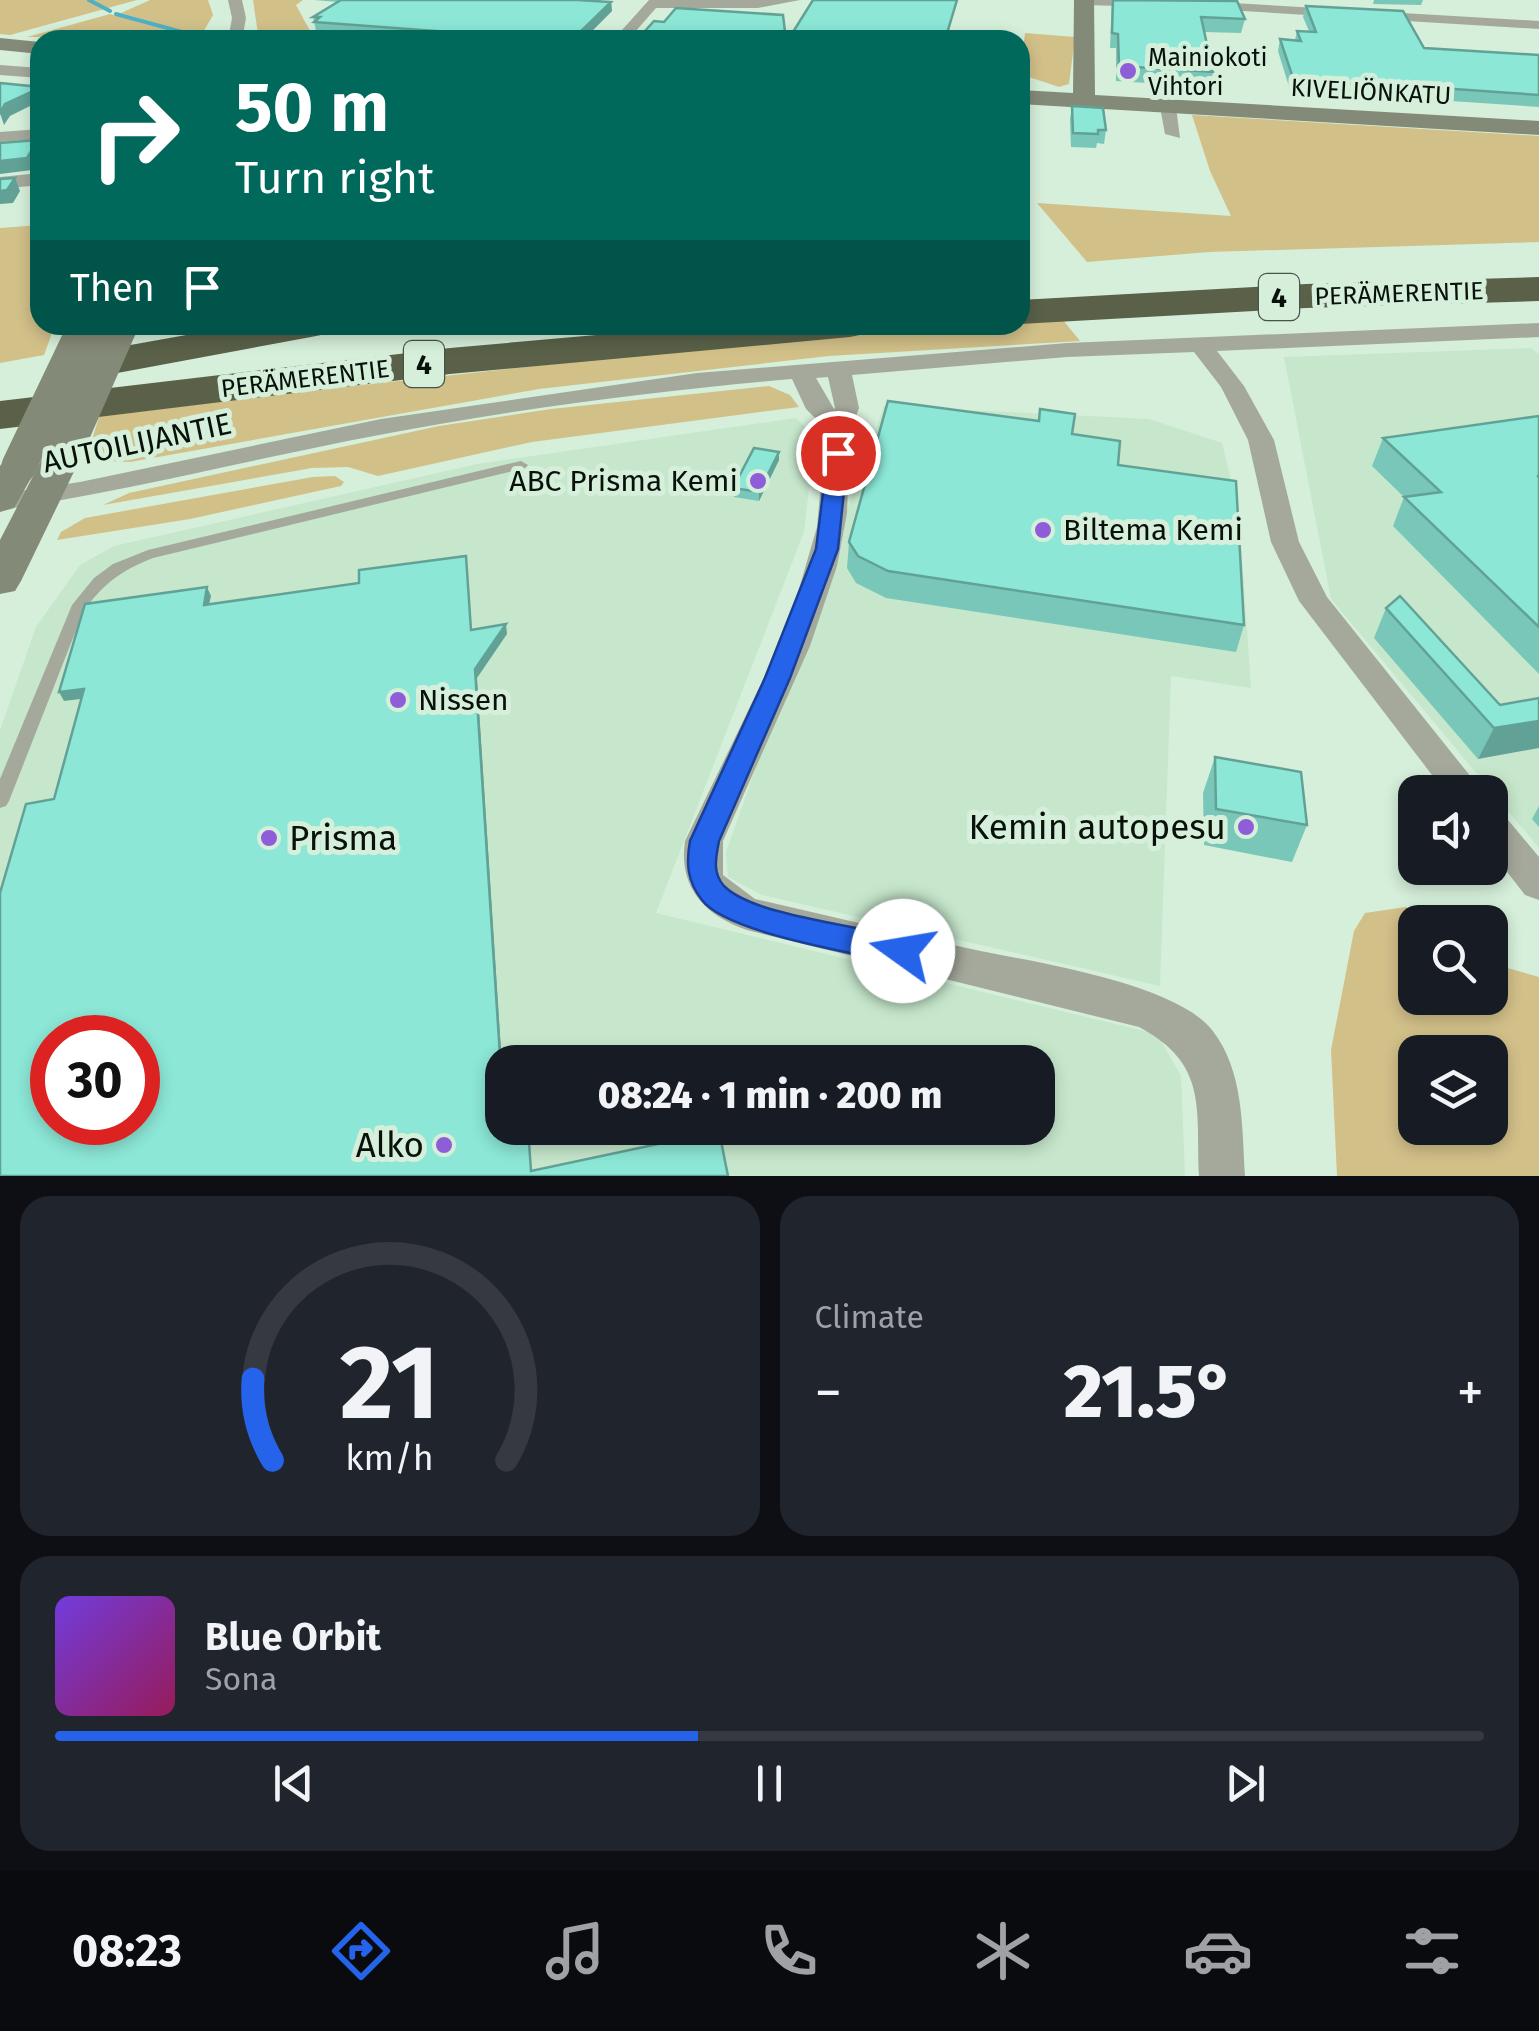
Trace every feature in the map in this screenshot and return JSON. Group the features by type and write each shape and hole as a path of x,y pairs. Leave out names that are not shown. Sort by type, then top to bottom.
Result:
{"highway":[{"name":"PERÄMERENTIE","path":"1030,284 1539,266"},
{"name":"PERÄMERENTIE","path":"1030,311 1306,296 1539,289"},
{"path":"0,387 262,335"},
{"name":"PERÄMERENTIE","path":"0,387 467,335"},
{"name":"PERÄMERENTIE","path":"0,415 450,361 844,345"}],"main road":[{"path":"1084,102 1085,1"},
{"path":"0,44 30,47"},
{"name":"KIVELIÖNKATU","path":"1030,98 1539,128"},
{"path":"0,581 29,481 82,335"},
{"path":"0,501 64,453 116,335"}],"street":[{"path":"235,0 237,30"},
{"path":"629,30 655,2 758,4 793,0"},
{"path":"1085,1 1170,4"},
{"path":"1187,4 1366,6 1539,25"},
{"path":"1521,24 1539,48"},
{"path":"0,70 30,72"},
{"path":"1168,106 1174,134"},
{"path":"0,138 30,135"},
{"path":"0,183 30,181"},
{"name":"AUTOILIJANTIE","path":"29,481 492,407 800,370 844,345 1200,344 1538,331"},
{"path":"1200,344 1232,386 1261,440 1285,542 1314,601 1452,775"},
{"path":"844,345 847,408 836,424 838,453 827,549 790,648 704,841 700,868 704,882 728,906 747,914 1114,1000 1173,1020 1196,1043 1214,1071 1222,1176"},
{"path":"800,370 818,409 836,424"},
{"path":"1508,846 1539,884"}],"lane":[{"path":"0,801 77,609 99,582 118,568 148,555 521,465"}],"shaded area":[{"path":"0,0 137,0 10,35 0,34"},
{"path":"150,0 208,0 213,15 204,30 180,30 121,13"},
{"path":"253,0 303,0 296,5 310,30 257,30"},
{"path":"110,14 166,30 52,30"},
{"path":"1030,33 1075,37 1069,84 1059,87 1030,77"},
{"path":"1192,115 1539,136 1539,242 1209,252 1087,262 1037,203 1231,216 1210,171"},
{"path":"30,226 30,335 51,335 44,355 0,363 0,228"},
{"path":"1063,320 1080,341 829,356 539,389 130,462 101,461 88,452 100,414 716,346 863,335 1030,335 1030,322"},
{"path":"1531,348 1539,354 1539,848 1508,811 1508,775 1478,775 1331,599 1284,357"},
{"path":"769,386 790,395 799,407 532,442 378,476 348,467 312,468 103,505 129,493 439,426 551,409"},
{"path":"884,406 1149,419 1222,443 1239,513 1251,688 1171,676 1160,986 762,895 728,877 726,852"},
{"path":"796,418 815,437 804,532 656,913 1157,1034 1181,1076 1185,1176 0,1176 0,730 36,627 80,565 114,546 477,464"},
{"path":"335,476 344,482 341,486 190,519 57,540 61,532 85,518"},
{"path":"1398,908 1398,1015 1508,1015 1508,968 1539,977 1539,1176 1337,1176 1331,1050 1354,931 1365,913"}],"building":[{"path":"341,0 611,2 582,30 422,30 314,22 320,17 313,17"},
{"path":"813,0 957,0 948,30 794,30"},
{"path":"1113,0 1237,1 1245,19 1201,17 1213,72 1119,66 1118,34 1112,33"},
{"path":"1306,6 1403,11 1424,48 1539,55 1539,95 1294,81 1280,39 1301,41 1297,31 1316,32"},
{"path":"676,8 783,15 785,30 646,30 654,21 664,22"},
{"path":"0,83 30,86 30,93 5,104 0,113"},
{"path":"1072,106 1103,108 1106,130 1098,130 1098,134 1073,133"},
{"path":"30,141 30,153 27,158 0,161 0,143"},
{"path":"15,178 7,190 0,191 0,179"},
{"name":"Biltema Kemi","path":"888,401 1039,421 1040,409 1075,414 1072,434 1120,441 1118,465 1236,481 1244,625 888,571 858,556 849,542"},
{"path":"1539,416 1539,627 1404,497 1441,492 1383,438"},
{"path":"754,448 779,452 759,492 733,488"},
{"path":"466,556 471,630 506,624 475,669 499,1045 485,1045 485,1145 529,1145 531,1171 653,1145 722,1145 728,1176 0,1176 0,893 26,804 54,799 84,689 59,692 85,604 207,587 204,605 359,583 359,570"},
{"path":"1400,596 1500,705 1539,698 1539,721 1494,728 1386,608"},
{"path":"1215,757 1301,772 1307,825 1216,809"}],"waterway":[{"path":"89,0 110,11"},
{"path":"116,14 174,30"}],"place":[{"name":"Mainiokoti Vihtori","path":"1128,71"},
{"name":"ABC Prisma Kemi","path":"758,481"},
{"name":"Biltema Kemi","path":"1043,530"},
{"name":"Nissen","path":"398,700"},
{"name":"Kemin autopesu","path":"1246,827"},
{"name":"Prisma","path":"269,838"},
{"name":"Alko","path":"444,1145"}],"route":[{"path":"838,453 827,549 778,678 704,841 700,868 713,894 747,914 903,951"}]}
